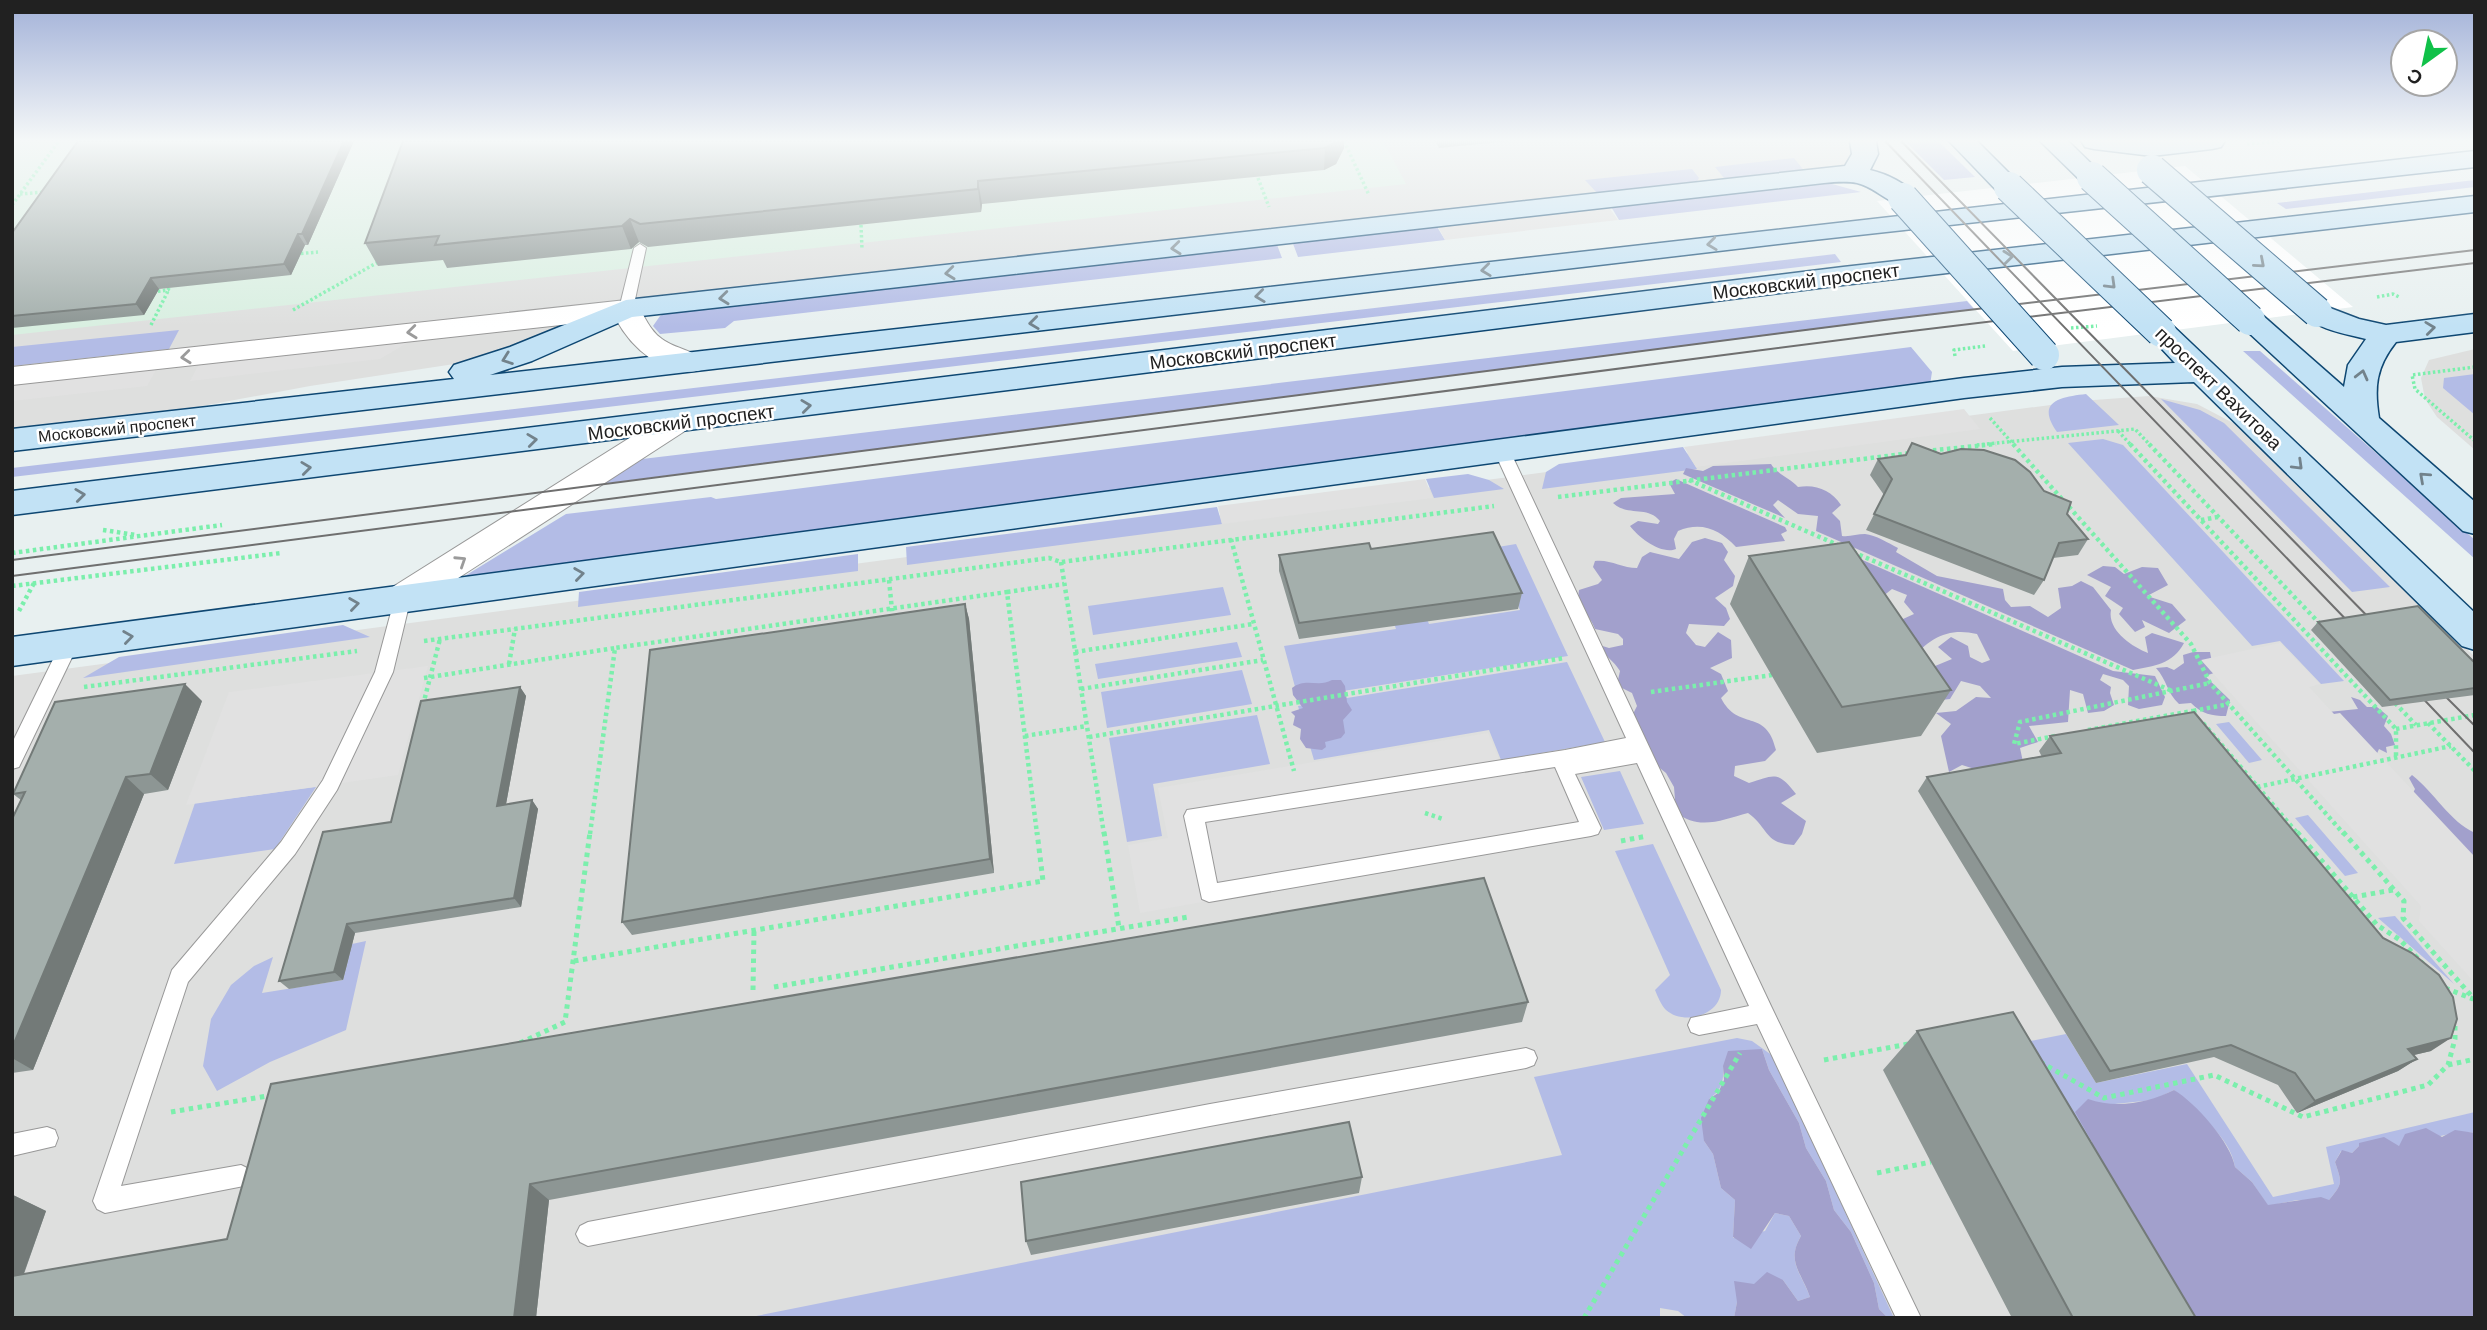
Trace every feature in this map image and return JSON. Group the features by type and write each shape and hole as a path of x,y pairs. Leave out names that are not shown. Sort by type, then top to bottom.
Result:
{"main road":[{"path":"328,405 491,366 626,309 1582,203"},
{"path":"1908,203 2053,366"},
{"name":"проспект Вахитова","path":"2026,203 2475,636"},
{"name":"Московский проспект","path":"12,439 328,405 2075,203"},
{"path":"2121,203 2475,522"},
{"path":"2200,203 2317,312 2350,326 2386,334 2475,323"},
{"name":"Московский проспект","path":"12,503 1815,279 2475,204"},
{"path":"2363,422 2358,391 2360,371 2386,334"},
{"path":"12,652 404,597 1502,451 2053,366 2202,372"}],"street":[{"path":"12,376 626,309 640,339 660,353 690,363"},
{"path":"404,597 677,422"}],"lane":[{"path":"626,309 640,248"},
{"path":"1502,451 1763,1013 1909,1318"},
{"path":"242,1177 106,1201 179,977 288,848 330,785 384,672 404,597"},
{"path":"12,762 69,645"},
{"path":"1567,762 1563,769 1591,828 1209,893 1194,816 1567,762 1641,748"},
{"path":"1699,1025 1763,1013"},
{"path":"588,1234 1222,1112 1526,1058"},
{"path":"12,1144 47,1138"}],"path":[{"path":"1268,203 1269,207"},
{"path":"861,225 862,250"},
{"path":"291,254 318,252"},
{"path":"292,310 380,261"},
{"path":"151,325 174,280"},
{"path":"141,293 168,290"},
{"path":"2475,367 2412,375 2415,389 2475,441"},
{"path":"78,688 1049,558 1061,562 1688,480 2135,429 2327,631"},
{"path":"2118,431 2396,729 2396,757"},
{"path":"1996,454 2000,443"},
{"path":"2014,444 2191,644 2210,683 2404,901 2403,918 2474,1000"},
{"path":"1688,480 2173,691"},
{"path":"2201,520 2219,517"},
{"path":"12,552 222,525"},
{"path":"1231,539 1292,766"},
{"path":"12,586 281,553"},
{"path":"1061,562 1119,928"},
{"path":"889,579 894,631"},
{"path":"19,612 34,583"},
{"path":"428,677 1064,584"},
{"path":"574,961 1044,881 1007,592"},
{"path":"1075,652 1252,624"},
{"path":"509,664 515,629"},
{"path":"421,714 428,677 440,639"},
{"path":"518,1044 565,1022 615,648"},
{"path":"1089,737 1597,654"},
{"path":"1081,689 1263,660"},
{"path":"1618,697 1772,675"},
{"path":"2057,736 2014,744 2020,722 2210,683"},
{"path":"2388,695 2416,725"},
{"path":"2084,731 2229,704"},
{"path":"2192,711 2377,925 2400,940 2426,968"},
{"path":"2396,729 2475,715"},
{"path":"2428,723 2475,771"},
{"path":"1025,736 1087,726"},
{"path":"2248,789 2451,746"},
{"path":"2353,897 2393,889"},
{"path":"774,987 1196,916"},
{"path":"753,990 754,931"},
{"path":"2445,995 2440,986 2474,1000"},
{"path":"1584,1318 1763,1013"},
{"path":"2032,1057 2104,1098 2214,1075 2303,1117 2428,1085 2448,1065 2455,1039 2454,1016"},
{"path":"1789,1067 1919,1042"},
{"path":"2448,1065 2475,1059"},
{"path":"132,1118 278,1094"},
{"path":"1844,1180 1931,1162"}],"shaded area":[{"path":"12,203 1542,203 701,296 519,354 310,386 186,409 12,429"},
{"path":"12,203 1230,203 12,335"},
{"path":"1628,203 1765,203 1619,220 1610,205"},
{"path":"2277,203 2337,203 2286,209"},
{"path":"1608,206 1618,220 1445,240 1437,225"},
{"path":"1436,225 1445,240 1298,257 1292,241"},
{"path":"1276,242 1282,258 734,321 725,328 660,334 653,326 660,316 667,312"},
{"path":"1835,254 1841,262 12,477 12,468"},
{"path":"1967,301 1974,309 577,487 617,462"},
{"path":"179,330 169,349 12,366 12,347"},
{"path":"414,339 380,359 190,381 199,364"},
{"path":"1911,347 1932,372 1930,385 455,582 566,514 711,497 716,499"},
{"path":"2475,349 2475,450 2437,417 2425,399 2421,378 2429,360"},
{"path":"2243,351 2260,351 2475,540 2475,559"},
{"path":"157,368 147,386 12,401 12,384"},
{"path":"2475,374 2475,415 2443,388 2444,378"},
{"path":"2086,394 2119,425 2057,432 2051,422 2050,407 2060,399"},
{"path":"2149,396 2197,404 2237,425 2475,657 2475,1318 12,1318 12,676 2080,401"},
{"path":"2161,399 2200,410 2224,423 2390,587 2352,592"},
{"path":"1964,409 1980,429 1696,467 1684,447"},
{"path":"2103,439 2123,445 2344,681 2321,684 2280,641 2252,646 2068,443"},
{"path":"1683,447 1697,469 1542,489 1546,472 1559,464"},
{"path":"1771,464 1798,487 1811,486 1833,495 1841,505 1832,513 1840,521 1842,536 1865,534 1878,538 1898,548 1896,552 1937,576 2003,589 2005,600 2011,607 2030,606 2048,617 2061,608 2058,588 2072,586 2081,581 2093,587 2111,610 2117,631 2135,647 2148,653 2145,637 2152,633 2184,643 2169,660 2133,670 1816,531 1818,516 1798,514 1778,500 1773,505 1785,518 1683,474 1686,468 1703,471 1713,466"},
{"path":"1468,474 1489,480 1504,489 1434,498 1426,479"},
{"path":"1425,479 1433,498 1222,524 1218,506"},
{"path":"1676,479 1785,527 1787,531 1781,534 1785,541 1736,547 1717,532 1695,527 1678,531 1674,539 1676,549 1658,548 1639,536 1630,526 1638,521 1658,524 1660,521 1655,516 1625,509 1613,503 1621,498 1675,494 1669,483"},
{"path":"1217,507 1222,524 907,565 906,547"},
{"path":"1705,538 1722,543 1728,552 1724,560 1735,576 1733,586 1715,598 1726,608 1730,619 1724,626 1689,624 1686,633 1696,645 1705,647 1718,632 1731,640 1732,658 1710,668 1721,674 1728,691 1721,698 1735,714 1766,729 1776,750 1765,761 1735,766 1734,776 1749,783 1775,776 1790,786 1796,794 1781,803 1806,821 1802,834 1794,845 1777,842 1748,813 1702,823 1684,818 1676,812 1674,787 1666,773 1656,765 1633,714 1637,706 1632,693 1622,688 1618,680 1620,671 1596,644 1609,648 1623,645 1623,639 1618,634 1595,629 1579,601 1579,590 1602,580 1593,567 1595,561 1637,568 1642,557 1650,552 1679,559 1692,542"},
{"path":"1516,544 1568,656 1298,698 1284,646 1396,629 1374,564 1402,559 1429,624 1520,610 1492,548"},
{"path":"1840,550 2113,671 2155,676 2165,697 2162,705 2139,709 2128,705 2129,686 2123,680 2103,674 2100,680 2111,687 2114,705 2104,711 2088,713 2083,694 2070,690 2068,722 2029,726 2038,742 2020,748 2023,762 2001,763 1981,771 1962,765 1949,772 1941,736 1951,724 1936,713 1956,711 1976,697 1991,698 1980,686 1961,681 1950,699 1932,701 1923,671 1952,659 1938,647 1951,637 1968,646 1970,657 1982,663 1990,660 1977,634 1957,632 1932,640 1912,660 1893,629 1903,619 1914,614 1904,602 1907,595 1892,589 1882,597"},
{"path":"858,554 858,571 578,607 579,592"},
{"path":"2103,566 2115,567 2124,574 2142,567 2158,568 2168,585 2147,596 2172,604 2186,620 2169,633 2142,620 2145,627 2135,632 2119,614 2123,608 2105,596 2111,587 2087,575"},
{"path":"1223,587 1231,615 1093,635 1088,606"},
{"path":"343,625 370,637 83,678 119,657"},
{"path":"1237,642 1242,657 1098,679 1095,664"},
{"path":"2280,643 2320,684 2309,687 2334,714 2340,713 2475,857 2475,983 2419,921 2421,906 2201,660"},
{"path":"2210,652 2214,673 2205,676 2230,700 2226,716 2207,714 2191,703 2179,704 2156,668 2167,667 2174,670 2184,663 2183,655"},
{"path":"1567,662 1605,742 1501,760 1489,730 1314,760 1298,706"},
{"path":"428,666 398,775 186,805 229,692"},
{"path":"1242,670 1252,704 1107,728 1101,692"},
{"path":"1341,680 1345,686 1347,702 1352,710 1343,720 1345,733 1341,738 1325,742 1326,747 1322,750 1306,748 1300,739 1301,729 1293,725 1295,716 1291,712 1303,708 1293,695 1292,688 1302,683"},
{"path":"2351,697 2360,700 2367,707 2377,707 2388,716 2384,726 2395,745 2386,747 2387,753 2379,749 2375,758 2328,712 2358,709"},
{"path":"1257,715 1270,764 1153,784 1162,836 1127,842 1109,738"},
{"path":"2229,722 2262,760 2249,763 2216,724"},
{"path":"1488,733 1500,761 1562,751 1598,832 1140,913 1128,845 1168,838 1158,788"},
{"path":"1620,771 1644,824 1604,830 1581,777"},
{"path":"2412,775 2457,821 2475,833 2475,878 2413,793 2415,789 2409,778"},
{"path":"316,787 275,849 174,864 195,803"},
{"path":"2308,815 2358,873 2345,876 2295,818"},
{"path":"1653,844 1721,990 1715,1006 1700,1015 1674,1015 1666,1010 1660,1001 1655,990 1670,975 1615,851"},
{"path":"2395,916 2454,984 2378,918"},
{"path":"366,941 346,1030 270,1062 217,1091 203,1066 211,1019 231,985 254,966 273,957 262,993 343,980 352,944"},
{"path":"2066,1034 2096,1083 2187,1064 2273,1197 2334,1184 2326,1147 2475,1112 2475,1133 2455,1133 2398,1146 2359,1146 2352,1153 2341,1151 2335,1162 2340,1182 2329,1200 2297,1200 2268,1206 2252,1182 2235,1167 2227,1145 2219,1135 2174,1090 2153,1100 2105,1105 2080,1171 1975,1052"},
{"path":"1737,1038 1752,1041 1773,1056 1894,1318 1888,1318 1879,1309 1874,1283 1851,1232 1834,1210 1826,1181 1806,1148 1799,1123 1769,1070 1762,1049 1723,1066 1721,1085 1709,1099 1704,1141 1713,1154 1721,1188 1735,1200 1733,1238 1765,1231 1775,1213 1789,1216 1801,1236 1795,1260 1810,1297 1798,1301 1783,1280 1737,1302 1734,1318 1687,1318 1678,1311 1660,1308 1660,1318 746,1318 1562,1155 1534,1077"},
{"path":"1762,1049 1769,1070 1799,1123 1806,1148 1826,1181 1834,1210 1851,1232 1874,1283 1879,1309 1888,1318 1734,1318 1737,1302 1734,1281 1754,1284 1767,1272 1783,1280 1798,1301 1810,1297 1795,1260 1801,1236 1789,1216 1775,1213 1751,1249 1733,1237 1735,1200 1721,1188 1713,1154 1704,1141 1701,1118 1709,1099 1718,1093 1724,1080 1723,1066 1728,1051"},
{"path":"2174,1090 2211,1124 2227,1147 2235,1167 2252,1182 2268,1205 2321,1197 2329,1200 2340,1182 2335,1162 2342,1150 2352,1153 2359,1143 2384,1137 2399,1146 2405,1134 2426,1128 2442,1137 2455,1130 2475,1133 2475,1318 2180,1318 2080,1171 2092,1142 2075,1112 2088,1099 2110,1104 2132,1103"}],"pier":[{"path":"1879,203 2229,203 2353,307 2013,351"}],"building":[{"path":"33,203 316,203 284,264 151,278 136,304 12,316 12,233"},
{"path":"380,203 842,203 640,224 630,219 622,226 435,245 439,236 365,243"},
{"path":"1912,443 1941,454 1961,449 1984,450 2015,460 2030,472 2044,491 2071,502 2067,514 2088,539 2059,543 2044,580 1874,514 1892,479 1878,459 1906,455"},
{"path":"1493,532 1522,593 1299,623 1279,555 1369,543 1371,549"},
{"path":"1849,542 1951,690 1842,707 1749,556"},
{"path":"965,604 990,859 622,922 650,650"},
{"path":"2418,606 2475,663 2475,688 2390,700 2318,622"},
{"path":"185,684 150,774 126,777 12,1048 12,819 25,792 13,794 55,702"},
{"path":"520,687 497,806 532,800 514,898 347,924 334,972 279,981 323,832 391,822 421,701"},
{"path":"2194,712 2383,938 2412,953 2439,975 2453,997 2457,1019 2451,1038 2408,1049 2417,1059 2315,1101 2295,1073 2231,1045 2110,1071 1927,777 2061,753 2050,736"},
{"path":"1484,878 1528,1002 530,1184 514,1318 12,1318 12,1276 227,1239 271,1084"},
{"path":"2013,1012 2196,1318 2073,1318 1917,1031"},
{"path":"1349,1122 1362,1177 1026,1241 1021,1182"}],"tram line":[{"path":"1945,203 2040,302"},
{"path":"1962,203 2057,300"},
{"path":"2057,300 2475,250"},
{"path":"2069,312 2475,263"},
{"path":"2040,302 2057,300"},
{"path":"2057,300 2069,312"},
{"path":"12,560 2040,302"},
{"path":"2040,302 2052,314"},
{"path":"2052,314 2069,312"},
{"path":"2069,312 2379,628"},
{"path":"12,576 2052,314"},
{"path":"2052,314 2358,632"},
{"path":"2435,686 2475,726"},
{"path":"2412,687 2475,753"}]}
